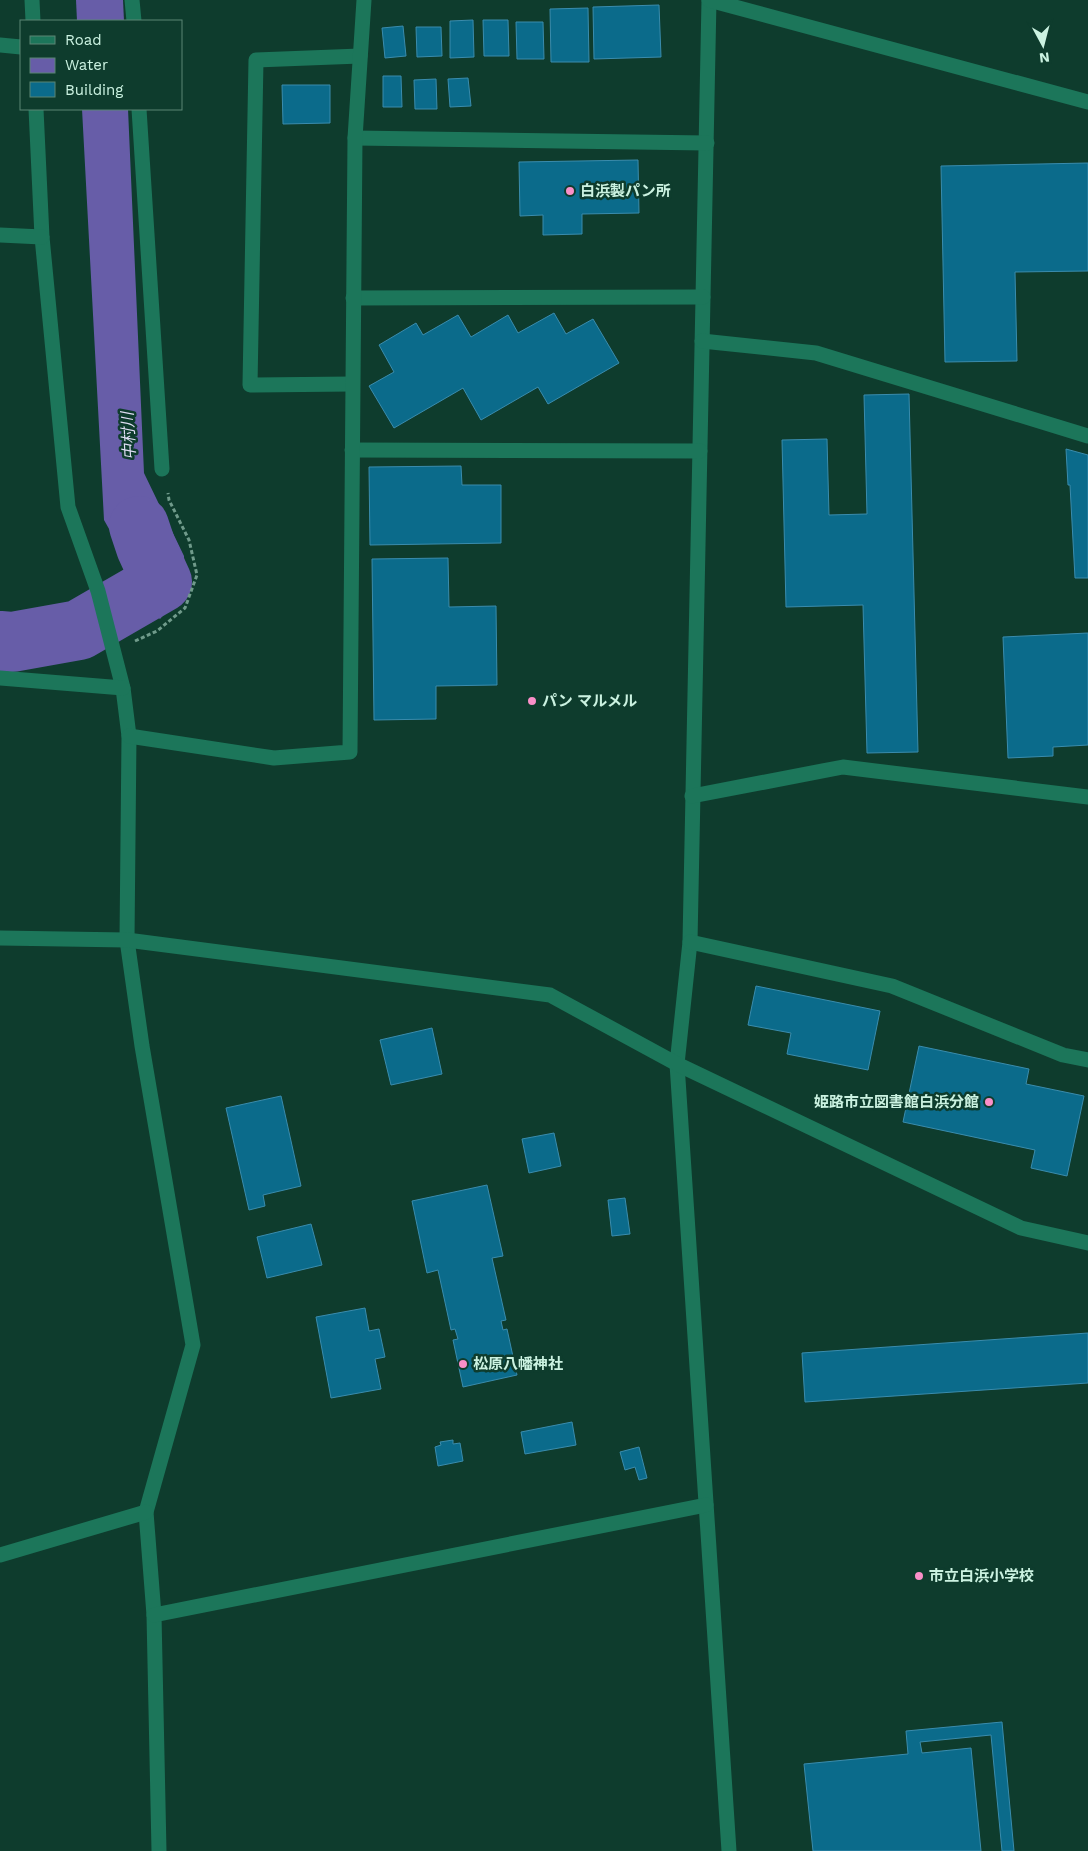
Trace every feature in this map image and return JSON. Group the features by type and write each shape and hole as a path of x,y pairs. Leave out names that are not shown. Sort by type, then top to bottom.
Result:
{"street":[{"path":"32,0 33,20"},
{"path":"132,0 134,20"},
{"path":"129,736 274,758 350,752 355,138 364,0"},
{"path":"729,1851 677,1064 690,942 709,0 1088,102"},
{"path":"0,45 20,47"},
{"path":"352,384 250,385 255,70 256,60 360,56"},
{"path":"36,110 42,237 68,507 98,591 123,688 129,736 127,940 142,1046 192,1345 146,1512 154,1615 159,1851"},
{"path":"139,110 162,469"},
{"path":"355,138 707,143"},
{"path":"0,235 42,237"},
{"path":"353,298 703,297"},
{"path":"702,341 816,353 1088,436"},
{"path":"352,450 700,451"},
{"path":"0,678 123,688"},
{"path":"692,796 843,767 1088,797"},
{"path":"0,938 127,940 550,996 677,1064 1021,1228 1088,1243"},
{"path":"690,942 892,986 1063,1055 1088,1060"},
{"path":"154,1615 706,1505"},
{"path":"0,1555 146,1512"}],"path":[{"path":"114,650 157,631 185,608 197,575 189,540 169,500 162,469"}],"water":[{"path":"76,0 123,0 124,20 77,20"},
{"path":"82,110 128,110 144,473 184,556 185,590 160,619 147,606 140,584 104,520"}],"building":[{"path":"659,5 661,57 594,59 593,7"},
{"path":"588,8 589,62 551,62 550,9"},
{"path":"473,20 474,57 450,58 450,21"},
{"path":"483,20 508,20 509,56 484,56"},
{"path":"516,22 543,22 544,59 517,59"},
{"path":"403,26 406,56 385,58 382,28"},
{"path":"416,27 441,27 442,56 417,57"},
{"path":"383,76 401,76 402,107 383,107"},
{"path":"468,78 471,106 450,107 448,79"},
{"path":"436,79 437,109 415,109 414,80"},
{"path":"282,85 330,85 330,123 283,124"},
{"path":"638,160 639,213 582,214 582,234 543,235 543,215 520,216 519,162"},
{"path":"1088,163 1088,271 1015,272 1017,361 945,362 941,166"},
{"path":"554,313 566,334 593,319 619,363 548,404 538,387 481,420 463,388 394,428 369,386 394,372 379,345 416,323 423,335 458,315 471,337 508,315 518,333"},
{"path":"909,394 918,752 867,753 863,605 786,607 782,440 827,439 829,515 867,514 864,395"},
{"path":"1066,449 1088,455 1088,578 1075,578"},
{"path":"461,466 462,485 501,485 501,543 370,545 369,467"},
{"path":"448,558 449,607 496,606 497,685 436,686 436,719 374,720 372,559"},
{"path":"1088,633 1088,745 1053,747 1053,756 1008,758 1003,637"},
{"path":"756,986 880,1011 868,1070 787,1054 791,1033 748,1025"},
{"path":"432,1028 442,1074 391,1085 380,1040"},
{"path":"919,1046 1029,1069 1026,1084 1084,1096 1067,1176 1031,1168 1035,1150 903,1122"},
{"path":"281,1096 301,1186 263,1195 265,1206 249,1210 226,1108"},
{"path":"554,1133 561,1166 529,1173 522,1139"},
{"path":"487,1185 503,1256 492,1258 506,1320 501,1321 503,1330 507,1329 517,1375 463,1387 453,1340 458,1339 455,1329 451,1330 438,1270 427,1273 412,1201"},
{"path":"625,1198 630,1234 612,1236 608,1200"},
{"path":"311,1224 322,1265 267,1278 257,1237"},
{"path":"365,1308 369,1331 379,1329 385,1357 375,1359 381,1389 331,1398 316,1317"},
{"path":"1088,1333 1088,1383 805,1402 802,1353"},
{"path":"572,1422 576,1445 525,1454 521,1432"},
{"path":"453,1440 453,1444 460,1443 463,1461 438,1466 435,1447 441,1445 440,1442"},
{"path":"639,1447 647,1478 639,1480 635,1467 625,1470 620,1452"},
{"path":"1002,1722 1014,1851 1002,1851 991,1735 920,1742 922,1753 971,1748 981,1851 813,1851 804,1764 908,1754 906,1731"}],"waterway":[{"name":"中村川","path":"0,641 12,642 79,630 162,582 146,547 139,526"}],"place":[{"name":"白浜製パン所","path":"570,191"},
{"name":"パン マルメル","path":"532,701"},
{"name":"姫路市立図書館白浜分館","path":"989,1102"},
{"name":"松原八幡神社","path":"463,1364"},
{"name":"市立白浜小学校","path":"919,1576"}]}
